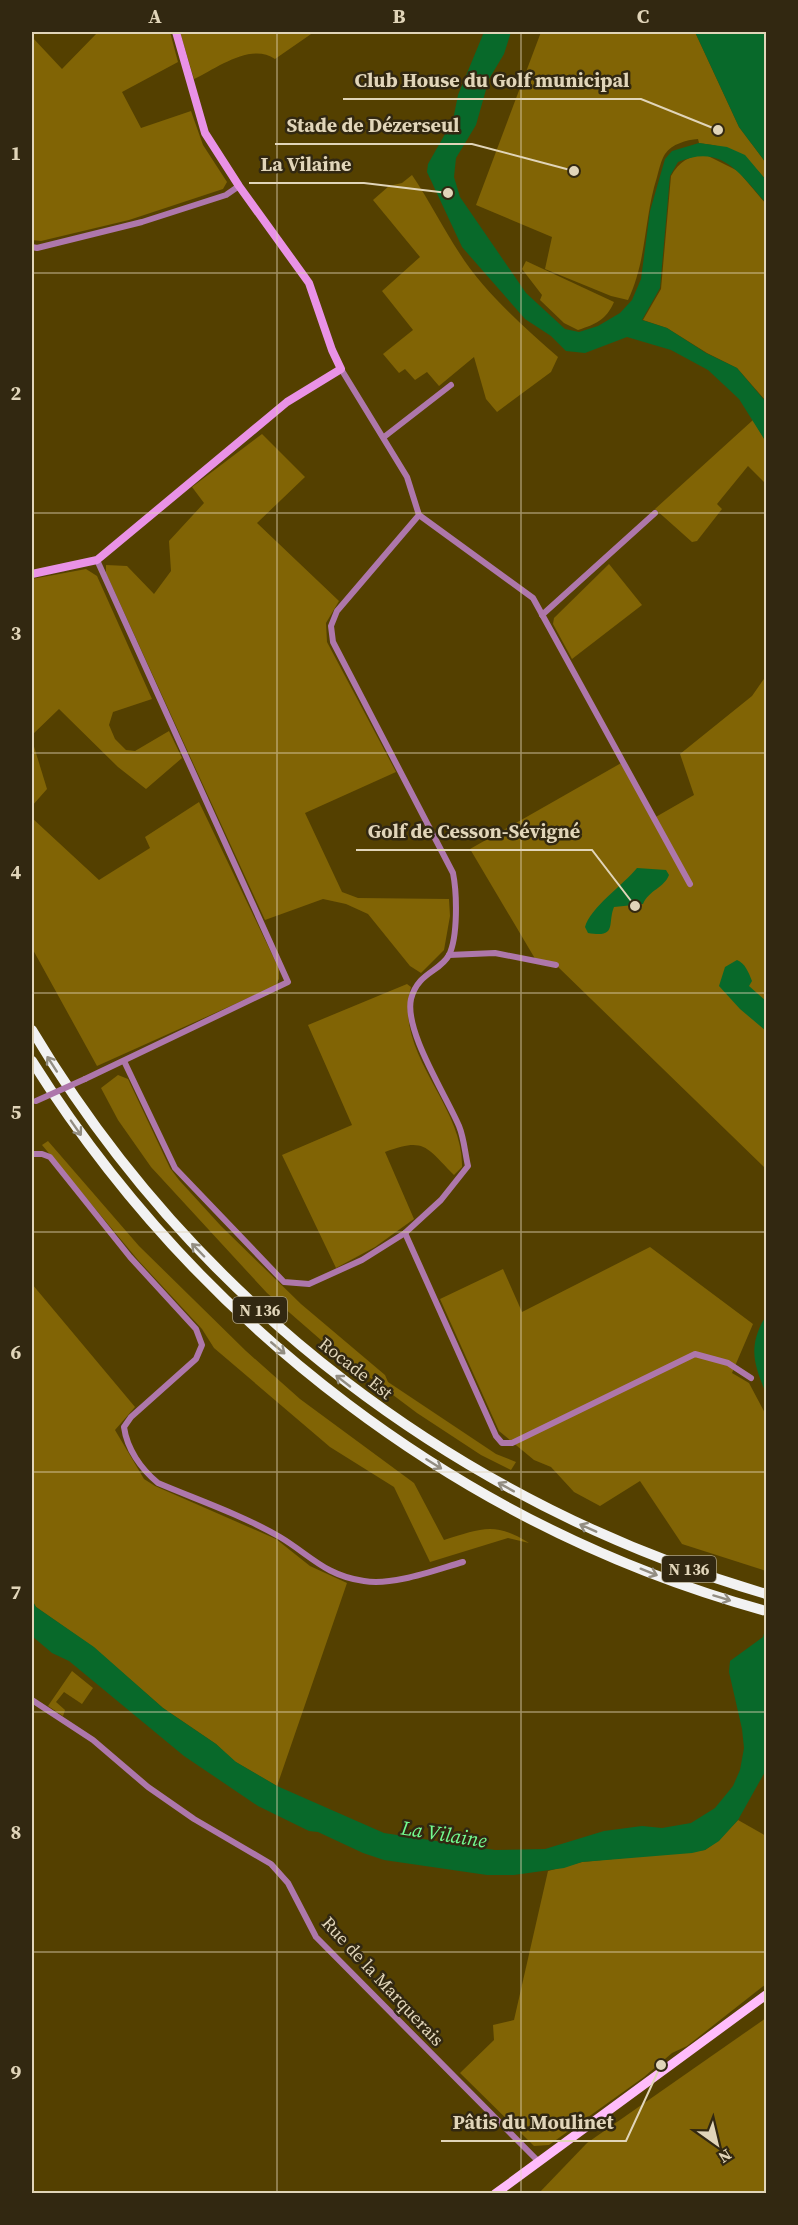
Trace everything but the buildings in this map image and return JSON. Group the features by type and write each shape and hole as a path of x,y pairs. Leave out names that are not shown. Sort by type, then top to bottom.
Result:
{"highway":[{"name":"Rocade Est","path":"32,1030 74,1096 121,1161 181,1232 249,1300 316,1359 407,1427 482,1473 558,1514 619,1541 764,1590"},
{"name":"Rocade Est","path":"32,1062 82,1137 141,1211 200,1276 266,1339 330,1392 397,1440 475,1489 551,1529 611,1556 688,1586 762,1609"}],"main road":[{"path":"495,2193 766,1995"}],"street":[{"path":"176,32 205,133 239,186 309,283 332,350 341,369 407,477 419,515 532,598 690,884"},
{"path":"32,247 142,222 226,195 239,186"},
{"path":"32,574 97,560 287,402 341,369"},
{"path":"384,437 451,385"},
{"path":"542,615 655,513"},
{"path":"419,515 337,611 331,626 333,642 453,873 456,890 454,929 449,955"},
{"path":"34,1102 288,982 97,560"},
{"path":"124,1061 175,1168 284,1282 309,1284 362,1260 405,1233 441,1200 468,1166 459,1127 427,1063 415,1031 411,1000 420,979 449,955 495,953 556,965"},
{"path":"32,1154 50,1157 130,1257 196,1329 202,1345 196,1359 124,1427 133,1453 148,1475 158,1483 280,1537 324,1569 345,1577 366,1582 386,1581 463,1562"},
{"path":"405,1233 496,1436 502,1443 512,1443 695,1354 728,1363 751,1378"},
{"name":"Rue de la Marquerais","path":"32,1700 109,1752 148,1787 194,1819 271,1864 288,1883 316,1937 539,2162"}],"shaded area":[{"path":"98,32 170,32 178,62 122,92 141,128 191,111 203,145 227,182 223,189 129,220 41,241 32,240 32,37 62,69"},
{"path":"180,32 314,32 275,59 255,53 245,55 223,63 194,79"},
{"path":"484,32 511,32 504,54 489,79 476,125 456,158 454,177 460,197 526,293 565,329 579,332 598,326 620,313 632,300 641,279 650,211 665,159 672,151 699,143 727,147 745,155 766,180 766,203 729,164 707,156 693,157 678,162 670,176 660,288 642,320 667,328 706,353 737,368 766,402 766,442 739,399 708,370 671,350 627,337 585,353 566,351 551,336 525,319 462,247 427,172 428,164 453,120 458,95"},
{"path":"541,32 695,32 739,127 766,163 766,180 737,153 699,143 698,139 680,143 671,148 661,162 653,192 639,270 628,300 611,296 545,269 552,237 476,205"},
{"path":"695,32 766,32 766,163 739,127"},
{"path":"706,155 738,171 766,204 766,401 737,368 707,353 667,328 643,320 661,289 671,176 685,160 694,156"},
{"path":"412,175 460,254 480,282 558,357 551,372 497,412 486,399 474,357 439,386 427,372 415,380 405,369 399,373 383,354 413,330 382,291 420,257 373,200 389,186 402,183"},
{"path":"526,261 614,302 611,308 600,320 578,330 564,323 540,300 542,295 522,269"},
{"path":"753,420 766,442 766,484 748,466 717,504 722,509 697,541 692,542 655,509"},
{"path":"262,434 305,477 257,523 339,601 326,623 327,642 396,772 305,813 342,892 358,898 449,899 450,916 444,950 421,973 410,966 368,914 346,904 323,899 265,920 106,573 106,565 127,566 154,594 171,571 169,541 204,503 192,487"},
{"path":"609,564 642,605 572,659 553,624 554,618"},
{"path":"86,569 97,576 152,699 113,712 109,725 115,739 126,750 135,751 169,731 182,758 146,789 118,767 59,709 32,735 32,579"},
{"path":"766,676 766,1169 556,965 537,962 470,849 623,762 654,818 694,795 680,754 752,696"},
{"path":"32,740 47,789 32,806"},
{"path":"199,802 279,969 279,979 275,986 97,1066 32,948 32,818 99,880 150,848 145,837"},
{"path":"637,868 666,870 669,875 643,904 614,907 608,931 597,934 588,933 585,927 593,912"},
{"path":"737,960 750,975 752,981 749,986 766,1001 766,1031 740,1009 719,986 725,967"},
{"path":"407,984 411,987 408,1011 411,1034 419,1056 452,1122 460,1144 462,1167 454,1175 430,1151 417,1145 385,1152 414,1219 375,1247 336,1268 282,1155 352,1125 308,1025"},
{"path":"118,1075 128,1079 170,1168 221,1226 301,1304 385,1375 388,1382 496,1454 516,1462 511,1470 481,1455 417,1413 329,1347 267,1293 151,1167 118,1120 101,1088"},
{"path":"48,1141 139,1246 246,1351 300,1399 414,1483 444,1540 478,1530 497,1529 529,1543 508,1538 430,1562 394,1487 330,1447 214,1348 202,1329 138,1260 42,1145"},
{"path":"650,1247 753,1324 732,1373 749,1383 766,1415 766,1571 682,1544 640,1481 600,1506 574,1492 551,1467 534,1460 499,1431 440,1299 503,1269 522,1312"},
{"path":"32,1284 135,1407 115,1430 144,1479 155,1486 276,1539 310,1566 347,1583 277,1786 234,1761 216,1744 163,1708 93,1647 36,1607 32,1600"},
{"path":"766,1316 766,1393 754,1354 760,1326"},
{"name":"La Vilaine","path":"32,1600 36,1607 94,1647 163,1708 216,1744 236,1762 277,1786 384,1833 495,1850 545,1849 604,1831 642,1826 662,1828 691,1823 715,1808 733,1786 740,1770 744,1748 729,1672 730,1661 763,1637 766,1626 766,1770 738,1820 719,1841 705,1850 582,1862 564,1868 514,1875 487,1875 384,1860 318,1832 309,1831 258,1806 184,1756 69,1661 52,1653 32,1636"},
{"path":"72,1671 93,1688 82,1704 64,1692 56,1702 65,1710 63,1716 48,1706"},
{"path":"738,1820 766,1836 766,1984 687,2046 672,2053 644,2077 549,2145 534,2146 460,2073 494,2040 493,2025 514,2020 548,1871 582,1862 705,1850 719,1840"},
{"path":"766,2018 766,2193 539,2193 587,2143"}],"place":[{"name":"Club House du Golf municipal","path":"718,130"},
{"name":"Stade de Dézerseul","path":"574,171"},
{"name":"La Vilaine","path":"448,193"},
{"name":"Golf de Cesson-Sévigné","path":"635,906"},
{"name":"Pâtis du Moulinet","path":"661,2065"}]}
